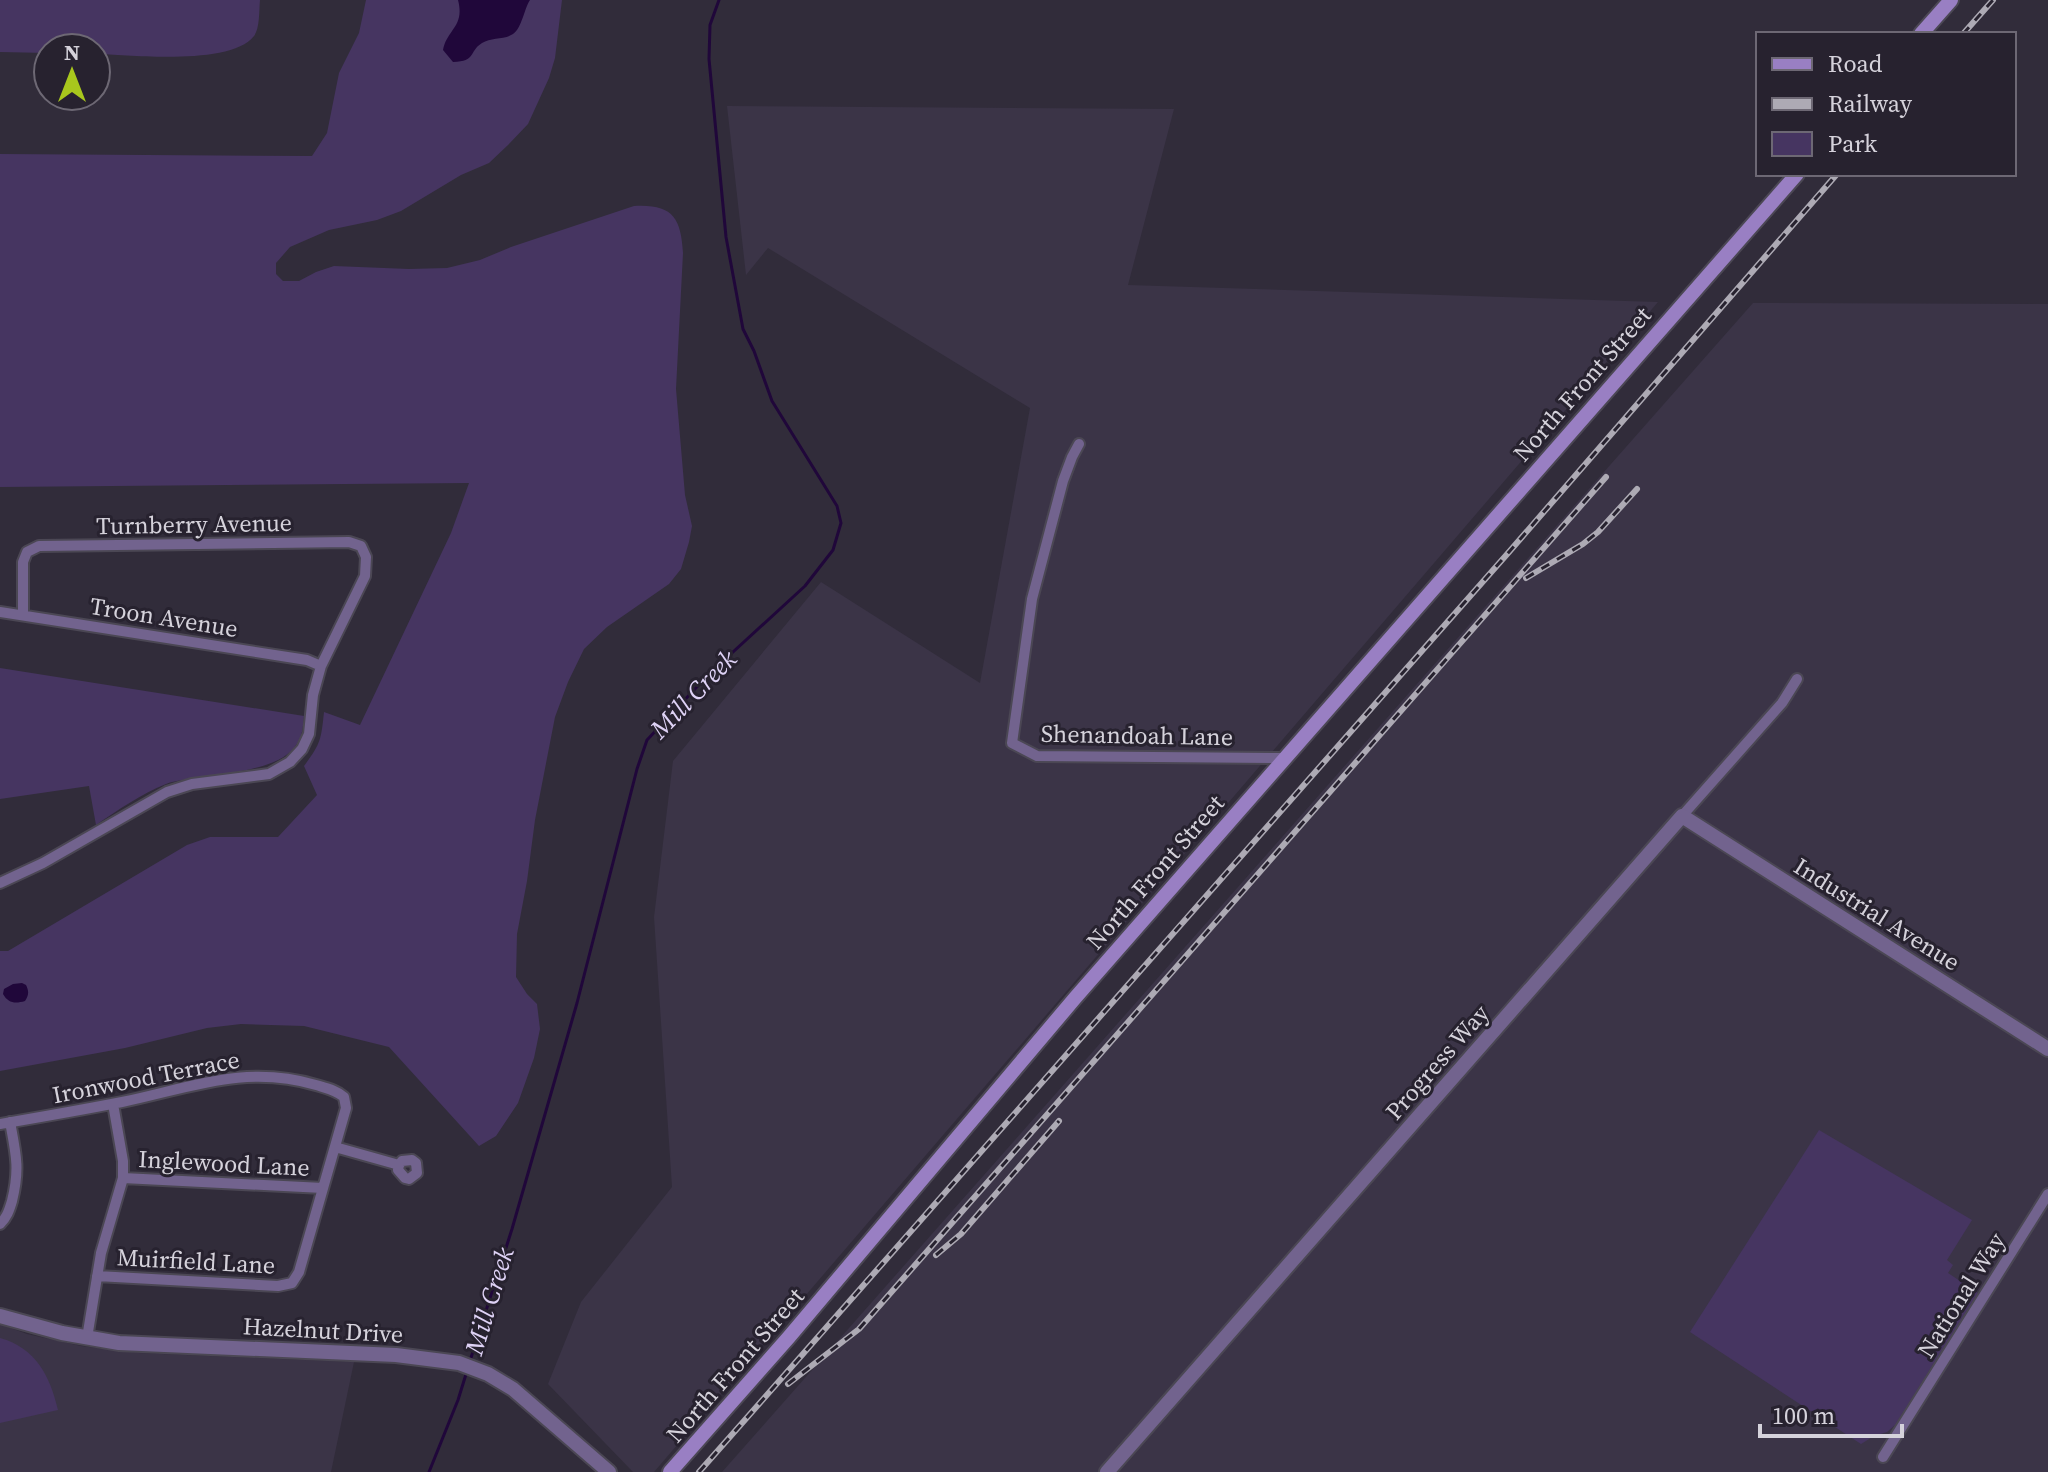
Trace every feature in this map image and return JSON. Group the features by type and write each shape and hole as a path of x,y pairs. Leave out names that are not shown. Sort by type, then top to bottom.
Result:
{"main road":[{"path":"1923,32 1951,0"},
{"name":"North Front Street","path":"670,1472 789,1337 1055,1021 1795,176"}],"street":[{"name":"Shenandoah Lane","path":"1079,444 1063,481 1032,599 1012,743 1037,756 1284,758"},
{"name":"Turnberry Avenue","path":"23,615 23,562 27,552 39,546 349,542 361,546 366,557 365,576 321,666"},
{"name":"Troon Avenue","path":"0,612 307,660 321,666"},
{"path":"0,883 43,863 167,792 192,784 269,774 285,767 296,757 311,727 313,695 321,666"},
{"name":"Progress Way","path":"1107,1472 1782,703 1797,679"},
{"name":"Industrial Avenue","path":"1682,816 2048,1049"},
{"name":"Ironwood Terrace","path":"5,1123 113,1104 218,1079 274,1076 304,1081 333,1090 344,1097 346,1108 335,1147"},
{"path":"87,1338 104,1243 123,1178 113,1104"},
{"path":"1,1237 0,1226 7,1217 17,1181 17,1158 5,1123"},
{"path":"323,1188 335,1147 399,1165"},
{"name":"Inglewood Lane","path":"123,1178 323,1188"},
{"name":"Muirfield Lane","path":"97,1276 278,1286 292,1283 299,1272 323,1188"},
{"name":"National Way","path":"1883,1457 2048,1194"},
{"name":"Hazelnut Drive","path":"0,1316 87,1338 137,1344 396,1355 459,1363 513,1389 609,1472"}],"shaded area":[{"path":"458,0 530,0 513,34 486,41 469,58 453,62 443,50 459,16"},
{"path":"727,106 1174,109 1128,285 1658,302 654,1472 633,1472 548,1384 581,1302 672,1187 654,917 673,761 821,582 980,683 1030,408 768,248 746,275"},
{"path":"1753,303 2048,304 2048,1472 722,1472"},
{"path":"22,983 28,991 25,1001 10,1001 3,994 4,989"},
{"path":"0,1324 27,1334 81,1346 139,1353 354,1362 331,1472 0,1472"}],"green space":[{"path":"0,0 260,0 254,36 225,52 180,57 112,55 112,32 32,32 32,53 0,52"},
{"path":"366,0 562,0 555,58 528,124 489,163 461,175 401,211 377,220 329,230 290,247 276,263 276,274 283,281 299,281 334,266 447,268 480,260 634,206 666,210 677,222 682,241 676,389 685,495 692,526 689,542 681,569 669,584 607,627 584,649 555,717 517,934 516,977 537,1004 540,1029 534,1058 518,1103 496,1136 479,1146 389,1047 304,1026 241,1024 207,1028 125,1048 0,1071 0,951 8,951 187,845 210,837 278,837 317,795 304,766 319,741 324,712 360,725 451,533 469,483 0,487 0,154 312,156 327,133 339,73 359,33"},
{"path":"0,668 304,716 302,731 290,752 276,761 240,771 166,784 139,797 96,825 89,786 0,799"},
{"path":"1819,1130 1972,1220 1947,1260 1953,1265 1948,1273 1978,1293 1895,1425 1861,1444 1690,1332"},
{"path":"0,1338 23,1349 40,1365 51,1386 58,1410 0,1423"}],"waterway":[{"name":"Mill Creek","path":"469,1364 512,1229 577,1003 647,740 709,674 805,586 833,550 841,523 837,506 772,401 743,329 726,237 709,59 710,25 719,0"},
{"name":"Mill Creek","path":"429,1472 467,1371"}],"railway":[{"path":"1965,32 1993,0"},
{"path":"699,1472 1509,552 1835,176"},
{"path":"788,1384 859,1329 1606,477"},
{"path":"1526,578 1598,532 1637,489"},
{"path":"936,1255 961,1234 1059,1121"}]}
